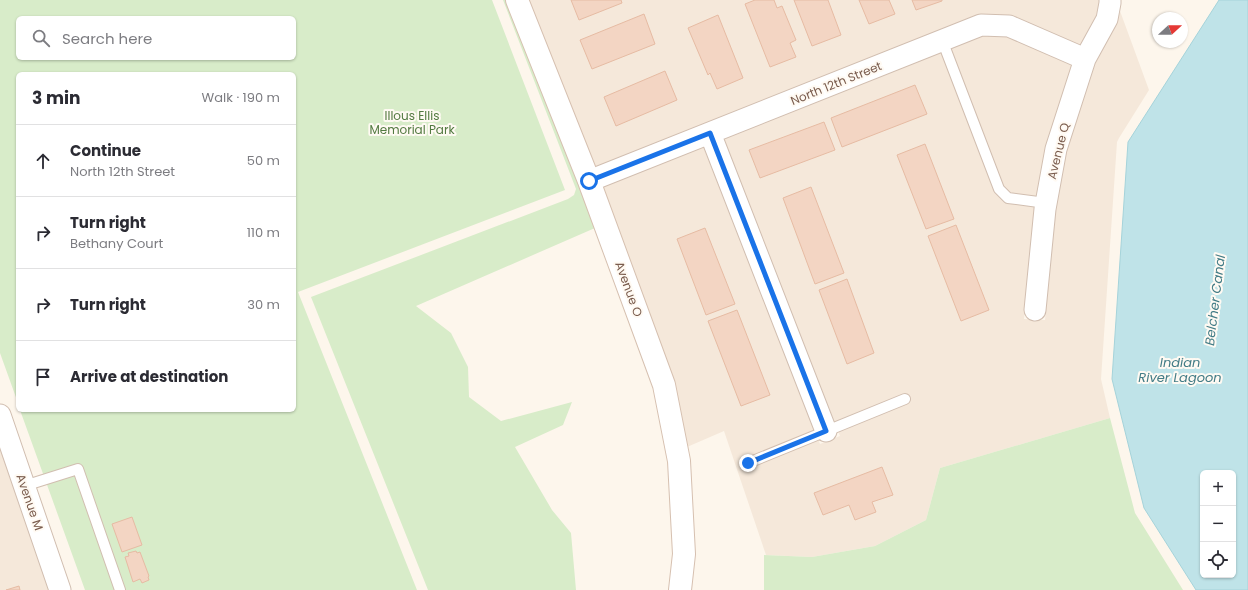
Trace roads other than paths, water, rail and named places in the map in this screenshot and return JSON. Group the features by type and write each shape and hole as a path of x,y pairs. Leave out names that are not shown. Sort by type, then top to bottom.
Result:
{"street":[{"name":"Avenue O","path":"517,0 589,181 664,385 679,461 684,554 680,590"},
{"name":"Avenue Q","path":"1035,310 1046,203 1056,149 1085,59 1106,19 1110,0"},
{"name":"North 12th Street","path":"589,181 981,25 1009,26 1085,59"},
{"path":"710,133 826,431"},
{"name":"Avenue M","path":"0,415 60,590"}],"lane":[{"path":"942,40 999,190 1008,198 1046,203"},
{"path":"748,463 905,399"},
{"path":"24,486 78,469 120,590"}],"water":[{"name":"Indian River Lagoon","path":"1219,0 1248,0 1248,590 1196,590 1144,508 1112,379 1128,142"}],"park label":[{"name":"Illous Ellis Memorial Park","path":"412,122"}],"water label":[{"name":"Belcher Canal","path":"1215,300"}]}
